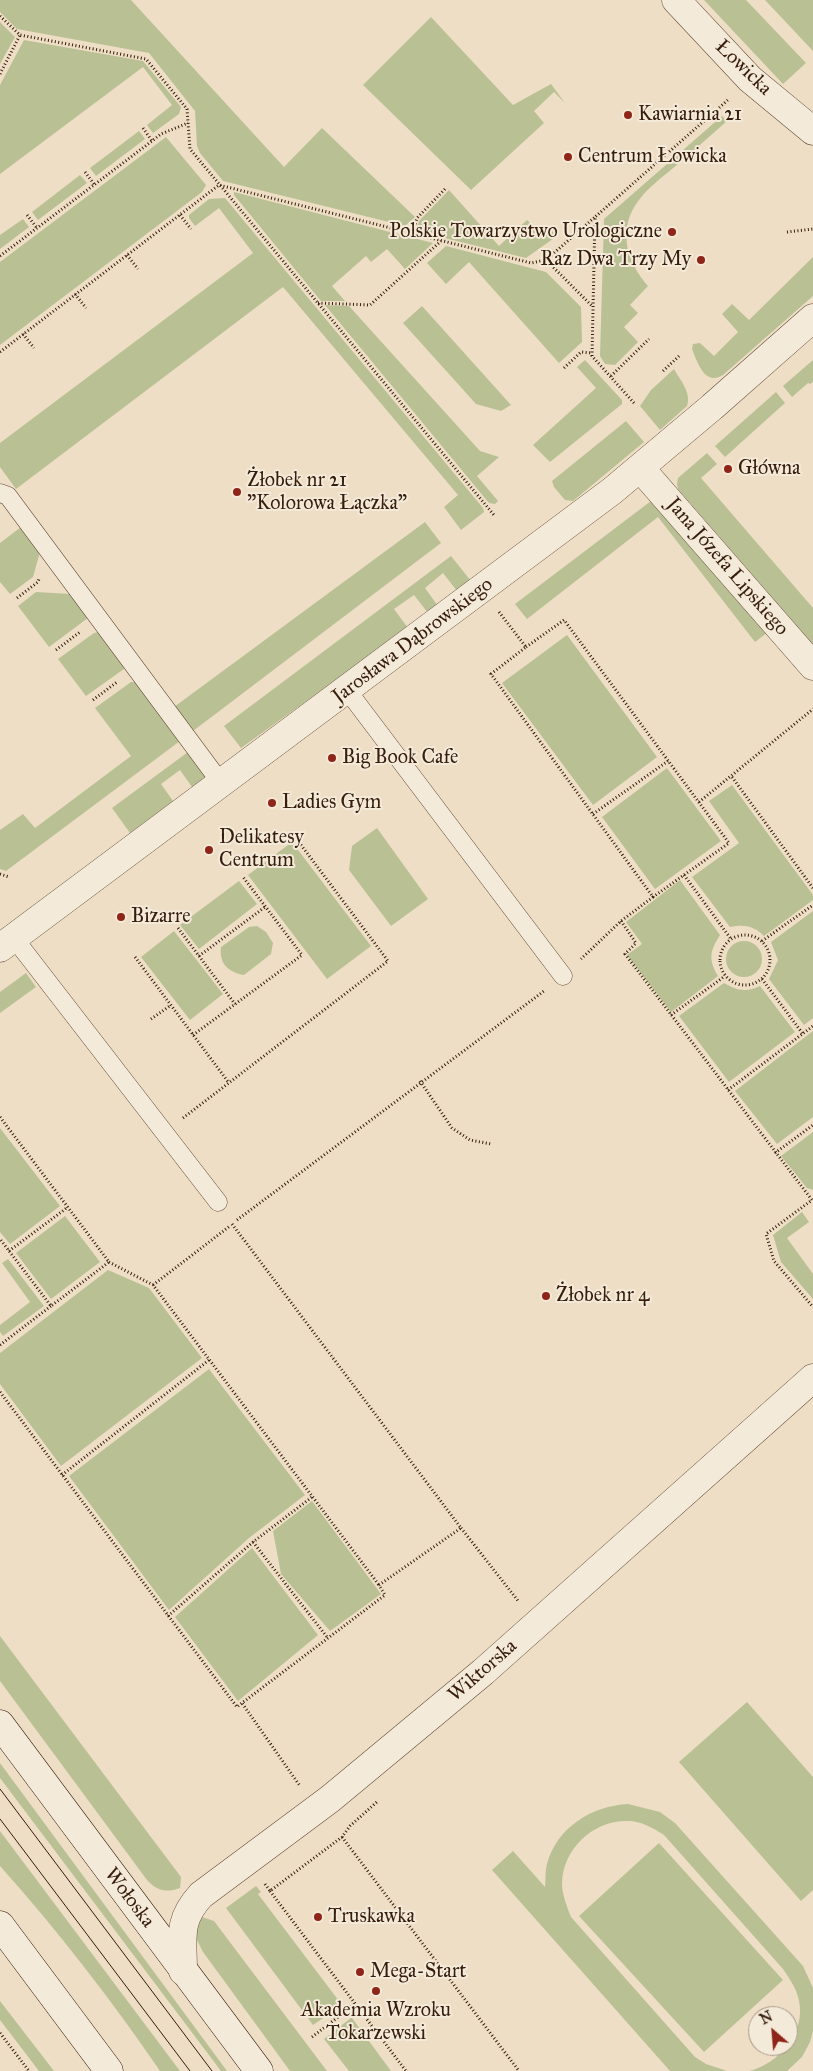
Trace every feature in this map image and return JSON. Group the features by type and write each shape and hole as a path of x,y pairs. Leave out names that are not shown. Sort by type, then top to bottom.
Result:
{"street":[{"name":"Łowicka","path":"676,0 750,78 813,131"},
{"name":"Jarosława Dąbrowskiego","path":"7,943 641,469 813,318"},
{"name":"Jana Józefa Lipskiego","path":"641,469 813,666"},
{"name":"Wiktorska","path":"183,1971 182,1928 189,1908 202,1895 330,1799 483,1672 813,1378"},
{"name":"Wołoska","path":"0,1724 259,2071"},
{"path":"0,1925 109,2071"}],"lane":[{"path":"0,494 8,496 221,783"},
{"path":"347,690 564,976"},
{"path":"7,943 165,1132 218,1202"}],"path":[{"path":"0,16 20,35 146,59 187,109 190,149 494,516"},
{"path":"0,74 20,35"},
{"path":"219,185 532,263 546,260 733,95"},
{"path":"0,256 152,141 162,134 188,123"},
{"path":"143,128 152,141"},
{"path":"85,172 94,184"},
{"path":"0,352 219,185"},
{"path":"412,234 417,218 445,189"},
{"path":"27,215 37,228"},
{"path":"180,215 192,229"},
{"path":"595,217 592,356 634,403"},
{"path":"786,232 813,229"},
{"path":"318,303 370,306 442,241"},
{"path":"127,255 138,269"},
{"path":"546,260 593,308"},
{"path":"76,294 86,308"},
{"path":"23,334 34,348"},
{"path":"611,376 649,339"},
{"path":"564,368 581,352 592,353"},
{"path":"663,371 679,356"},
{"path":"498,611 526,647"},
{"path":"153,1285 420,1081 564,976 621,922 729,843 564,620 491,674 653,897"},
{"path":"699,802 813,709"},
{"path":"593,814 668,761"},
{"path":"732,777 813,888"},
{"path":"165,1132 388,961 295,837"},
{"path":"0,874 8,877"},
{"path":"684,875 731,938"},
{"path":"194,1035 302,955 243,877"},
{"path":"762,941 813,905"},
{"path":"199,956 265,907"},
{"path":"621,922 636,943 625,954 775,1153 812,1199 766,1234 774,1261 813,1307"},
{"path":"178,928 235,1004"},
{"path":"747,934 762,941 768,948 770,964 762,979 755,984 747,986 731,981 725,976 720,960 725,944 731,938 747,934"},
{"path":"135,957 229,1083"},
{"path":"671,1015 725,976"},
{"path":"762,979 804,1034"},
{"path":"151,1019 171,1005"},
{"path":"728,1090 813,1026"},
{"path":"420,1081 452,1128 470,1140 491,1144"},
{"path":"0,1117 110,1262 153,1285 385,1595 327,1637 237,1707 0,1392"},
{"path":"775,1153 813,1125"},
{"path":"10,1251 68,1206"},
{"path":"232,1224 461,1528 523,1607"},
{"path":"0,1239 51,1306"},
{"path":"0,1345 110,1262"},
{"path":"62,1474 209,1360"},
{"path":"168,1616 253,1542 312,1497"},
{"path":"379,1585 461,1528"},
{"path":"253,1542 327,1637"},
{"path":"242,1703 303,1791"},
{"path":"342,1837 520,2071"},
{"path":"270,1891 406,2071"},
{"path":"312,2037 355,2004"},
{"path":"0,2033 29,2071"}],"green space":[{"path":"0,0 131,0 284,167 322,128 415,217 405,226 223,181 200,153 197,146 195,111 149,53 17,29 0,12"},
{"path":"704,0 746,0 806,63 783,84"},
{"path":"765,0 813,0 813,51"},
{"path":"431,17 513,105 551,84 565,103 554,92 534,111 544,123 471,190 363,85"},
{"path":"0,22 15,37 0,64"},
{"path":"24,40 143,61 181,107 179,114 153,133 147,125 172,105 143,67 0,174 0,85"},
{"path":"722,116 727,121 650,187 632,211 626,233 627,244 634,266 648,286 630,305 638,313 624,327 638,342 615,365 605,364 600,356 604,219"},
{"path":"139,131 145,139 96,176 90,168"},
{"path":"166,137 206,185 202,192 0,345 0,262"},
{"path":"80,175 87,183 38,220 32,212"},
{"path":"449,190 499,246 527,220 542,234 550,229 557,236 526,258 416,231 419,221"},
{"path":"234,192 433,243 405,269 387,249 371,262 366,256 332,286 345,301 321,301 234,195"},
{"path":"225,198 483,508 484,512 461,530 444,507 458,495 283,287 16,489 0,467 0,443 253,253 219,208 195,226 189,218 189,215 209,199"},
{"path":"23,219 29,227 0,249 0,235"},
{"path":"446,246 546,272 581,307 582,342 559,363 469,262 446,284 427,263"},
{"path":"813,257 813,296 723,375 717,378 707,376 697,361 692,349 693,344 700,343 714,356 738,332 722,314 732,304 749,320"},
{"path":"325,305 349,306 480,451 499,457 477,476 498,501 495,504 489,503"},
{"path":"422,306 511,405 501,411 476,404 403,323"},
{"path":"585,360 622,400 622,404 550,462 533,445 596,388 577,367"},
{"path":"813,360 813,382 808,383 792,397 783,386"},
{"path":"674,369 687,391 687,406 660,430 640,406 651,390"},
{"path":"776,392 785,403 725,457 715,446"},
{"path":"626,421 644,442 573,501 565,500 554,487 552,481"},
{"path":"707,453 717,464 701,478 813,608 813,644 678,489 678,478"},
{"path":"655,498 768,632 755,642 658,517 527,619 515,604"},
{"path":"425,522 441,543 193,731 174,707"},
{"path":"21,527 40,552 33,577 10,594 0,582 0,543"},
{"path":"451,556 471,581 457,591 443,573 425,588 438,606 428,613 414,595 394,609 408,628 241,748 224,726"},
{"path":"36,592 71,594 88,618 49,647 18,606"},
{"path":"99,632 124,665 124,669 86,696 58,659 94,633"},
{"path":"567,635 657,757 593,805 502,683"},
{"path":"131,682 136,682 180,741 6,871 0,869 0,830 23,814 35,828 131,756 95,708"},
{"path":"188,752 206,777 192,787 180,770 161,784 173,801 130,833 112,808"},
{"path":"667,768 721,841 655,889 602,817"},
{"path":"732,785 813,895 813,900 764,936 749,927 730,927 692,877 739,843 709,801"},
{"path":"377,828 428,899 391,926 349,870 352,846"},
{"path":"292,842 371,946 327,979 248,875"},
{"path":"680,880 720,935 711,955 718,976 671,1012 627,955 642,944 626,922"},
{"path":"239,881 257,904 199,949 180,925"},
{"path":"813,911 813,1018 804,1025 769,979 778,960 771,942"},
{"path":"257,926 266,932 273,943 271,954 244,975 233,972 223,963 221,947 249,927"},
{"path":"174,931 223,994 190,1020 141,957"},
{"path":"744,941 756,947 762,959 756,971 744,977 732,971 726,959 732,947"},
{"path":"26,973 36,987 0,1013 0,992"},
{"path":"724,983 741,990 760,986 795,1032 729,1082 679,1016"},
{"path":"813,1031 813,1117 777,1144 735,1091"},
{"path":"0,1128 60,1206 10,1244 0,1232"},
{"path":"813,1132 813,1190 807,1188 781,1156"},
{"path":"802,1212 809,1222 787,1238 813,1274 813,1299 781,1262 773,1235"},
{"path":"65,1216 100,1262 51,1299 16,1253"},
{"path":"8,1259 44,1306 3,1336 0,1332 0,1325 30,1302 2,1263"},
{"path":"108,1270 149,1288 202,1358 61,1466 0,1384 0,1353"},
{"path":"209,1369 305,1495 249,1538 169,1610 69,1476"},
{"path":"312,1501 381,1594 330,1631 281,1574 273,1531"},
{"path":"252,1548 318,1635 238,1701 175,1617"},
{"path":"0,1636 181,1877 180,1888 162,1890 147,1880 0,1681"},
{"path":"747,1702 813,1777 813,1890 801,1901 679,1762"},
{"path":"0,1763 227,2071 221,2071 0,1778"},
{"path":"628,1804 660,1812 675,1823 803,1966 813,1988 813,2031 810,2042 802,2057 787,2071 749,2071 760,2067 777,2056 798,2056 800,2013 795,1988 783,1969 664,1835 651,1827 633,1821 615,1822 603,1825 592,1831 574,1848 568,1859 562,1883 566,1905 571,1917 695,2057 706,2064 727,2071 670,2071 492,1870 513,1851 545,1887 546,1867 559,1839 568,1829 589,1814"},
{"path":"0,1831 180,2071 160,2071 83,1966 43,1915 0,1866"},
{"path":"659,1843 783,1980 754,2006 748,2006 748,2012 704,2052 579,1916"},
{"path":"256,1886 261,1892 258,1894 342,2005 313,2025 226,1908"},
{"path":"199,1916 214,1921 327,2071 290,2071 203,1952 195,1936"},
{"path":"0,2001 54,2071 39,2071 0,2020"},
{"path":"351,2018 391,2071 349,2071 324,2039"}],"tram line":[{"path":"0,1789 212,2071"},
{"path":"0,1819 190,2071"}],"place":[{"name":"Kawiarnia 21","path":"628,115"},
{"name":"Centrum Łowicka","path":"568,157"},
{"name":"Polskie Towarzystwo Urologiczne","path":"672,232"},
{"name":"Raz Dwa Trzy My","path":"701,260"},
{"name":"Główna","path":"728,469"},
{"name":"Żłobek nr 21 \"Kolorowa Łączka\"","path":"237,492"},
{"name":"Big Book Cafe","path":"332,758"},
{"name":"Ladies Gym","path":"272,803"},
{"name":"Delikatesy Centrum","path":"209,850"},
{"name":"Bizarre","path":"121,917"},
{"name":"Żłobek nr 4","path":"546,1296"},
{"name":"Truskawka","path":"318,1917"},
{"name":"Mega-Start","path":"360,1972"},
{"name":"Akademia Wzroku Tokarzewski","path":"376,1991"}]}
